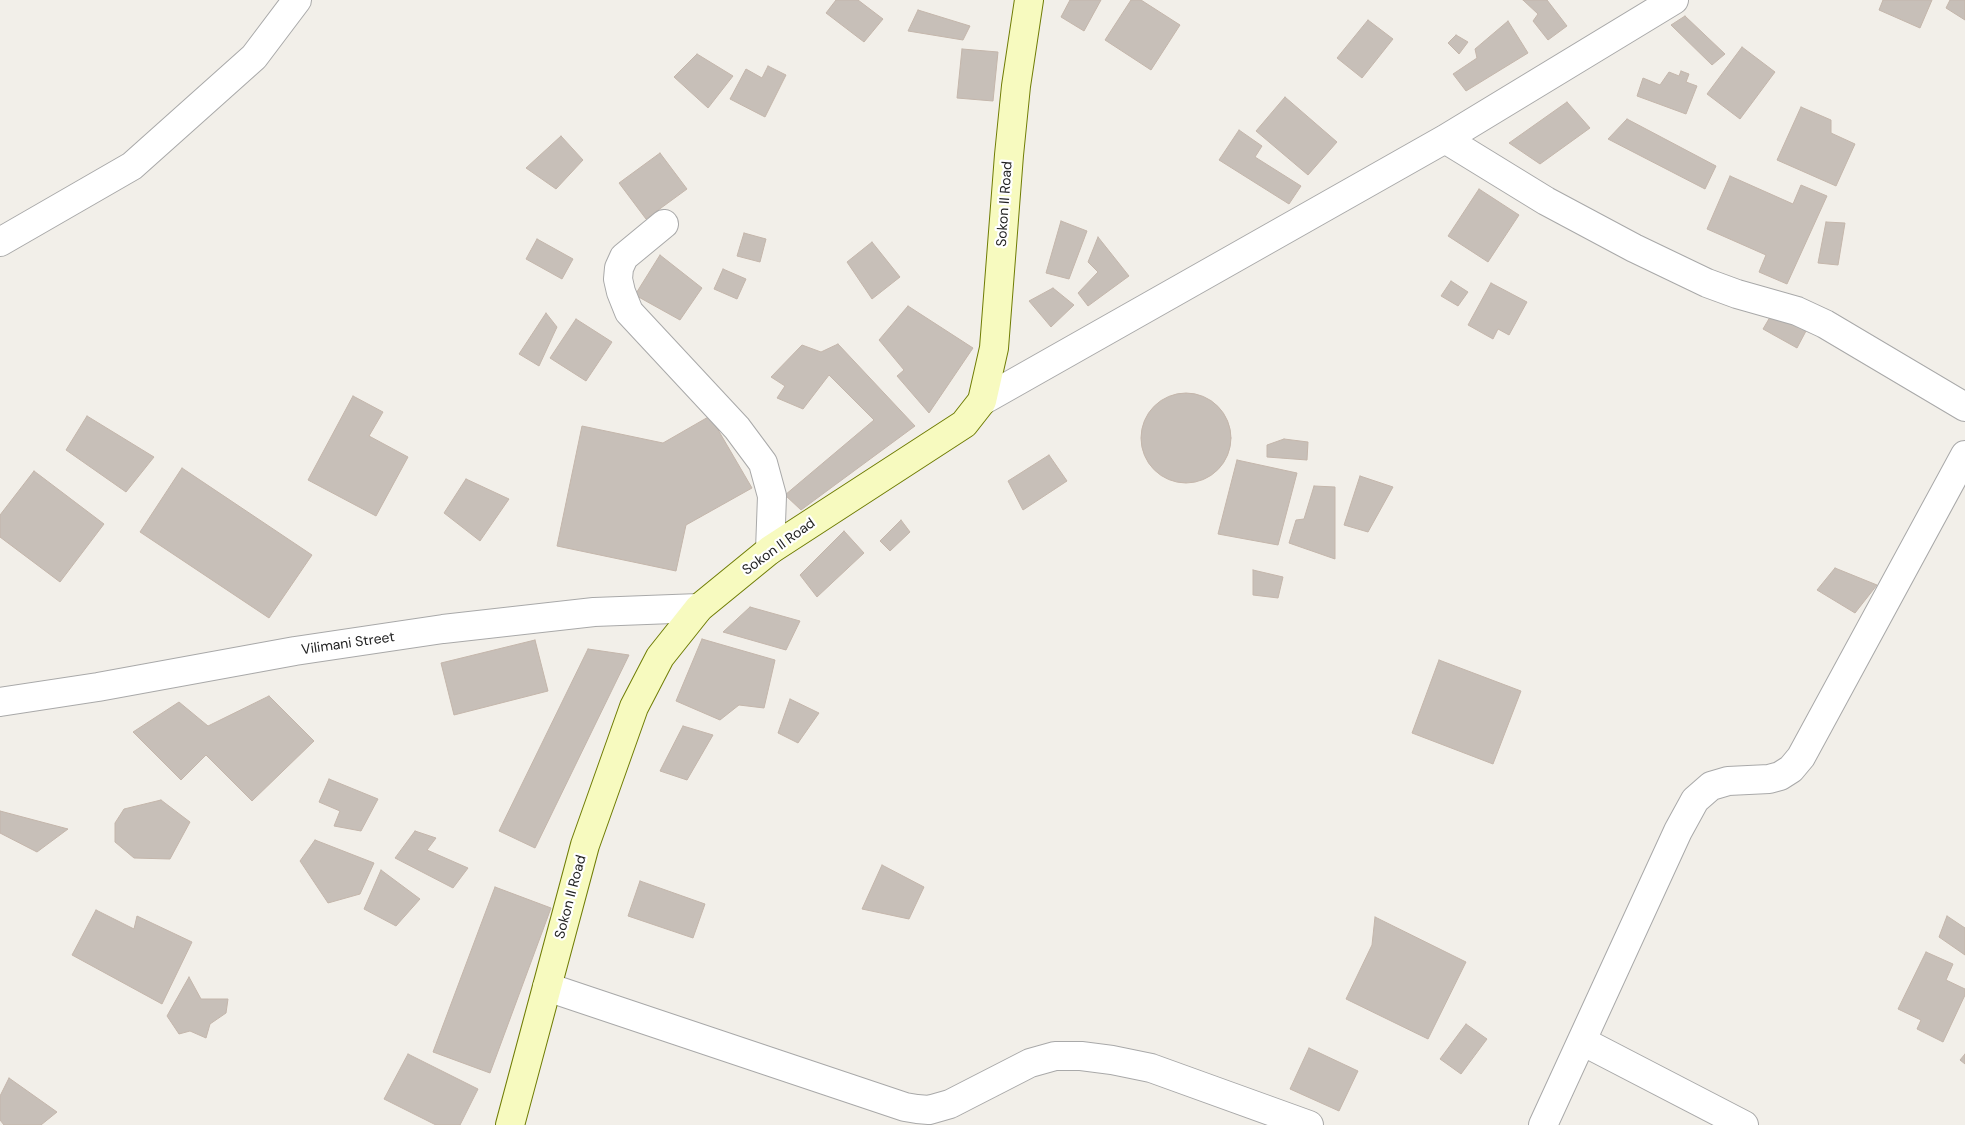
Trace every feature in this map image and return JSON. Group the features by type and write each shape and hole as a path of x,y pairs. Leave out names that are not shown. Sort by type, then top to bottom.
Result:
{"street":[{"path":"0,242 132,166 254,57 297,0"},
{"name":"Sokon II Road","path":"510,1125 585,845 634,707 660,657 699,608 770,550 964,424 982,401 994,348 1016,86 1029,0"},
{"path":"982,401 1445,139 1674,0"},
{"path":"1445,139 1546,201 1634,248 1708,283 1737,294 1797,310 1818,320 1965,407"},
{"path":"664,224 624,256 618,279 621,292 629,312 737,428 763,463 772,496 770,550"},
{"path":"1543,1125 1678,832 1695,800 1711,786 1728,781 1769,779 1780,776 1791,769 1801,756 1965,455"},
{"name":"Vilimani Street","path":"0,702 98,687 295,651 443,629 594,612 699,608"},
{"path":"546,987 905,1107 929,1110 950,1104 1030,1063 1055,1056 1081,1056 1151,1068 1309,1125"},
{"path":"1582,1041 1744,1125"}],"building":[{"path":"836,0 858,0 883,19 864,42 826,13"},
{"path":"1070,0 1101,0 1084,31 1061,17"},
{"path":"1131,0 1141,0 1180,25 1151,70 1105,40"},
{"path":"1523,0 1547,0 1567,26 1548,40 1533,21 1538,14"},
{"path":"1883,0 1932,0 1920,28 1879,10"},
{"path":"1950,0 1965,0 1965,20 1946,8"},
{"path":"918,10 970,26 963,40 908,31"},
{"path":"1685,16 1725,54 1712,65 1671,25"},
{"path":"1368,20 1393,39 1362,78 1337,58"},
{"path":"1508,21 1528,53 1466,91 1453,74 1477,58 1475,49"},
{"path":"1456,35 1468,42 1459,54 1448,43"},
{"path":"1742,47 1775,72 1740,119 1707,94"},
{"path":"962,49 998,52 993,101 957,98"},
{"path":"697,54 733,76 708,108 674,77"},
{"path":"768,66 786,75 765,117 730,99 746,69 762,78"},
{"path":"1681,71 1689,74 1686,82 1697,86 1686,114 1637,96 1643,78 1660,85 1669,72 1679,76"},
{"path":"1285,97 1337,142 1308,175 1256,131"},
{"path":"1567,102 1590,128 1540,164 1509,143"},
{"path":"1801,107 1831,120 1831,133 1855,144 1836,186 1777,160"},
{"path":"1627,119 1716,166 1705,189 1608,139"},
{"path":"1239,130 1262,146 1255,157 1301,186 1289,204 1219,160"},
{"path":"561,136 583,160 556,189 526,168"},
{"path":"660,153 687,189 646,219 619,183"},
{"path":"1730,176 1793,204 1801,185 1827,196 1787,284 1759,272 1766,255 1707,229"},
{"path":"1479,189 1519,215 1488,262 1448,236"},
{"path":"1061,221 1087,231 1069,279 1046,273"},
{"path":"1826,222 1845,223 1838,265 1818,263"},
{"path":"744,233 766,239 760,262 737,256"},
{"path":"1098,237 1129,276 1088,306 1078,293 1098,272 1088,262"},
{"path":"537,239 573,259 562,279 526,259"},
{"path":"872,242 900,277 872,299 847,262"},
{"path":"660,255 702,288 680,320 635,295"},
{"path":"723,269 746,279 737,299 714,289"},
{"path":"1451,281 1468,292 1458,306 1441,296"},
{"path":"1491,283 1527,302 1509,335 1498,329 1493,339 1468,325"},
{"path":"1053,288 1074,305 1051,327 1029,301"},
{"path":"908,306 973,348 929,413 897,376 904,370 879,340"},
{"path":"1773,312 1806,331 1797,348 1763,329"},
{"path":"546,313 557,327 539,366 519,354"},
{"path":"576,319 612,342 586,381 550,358"},
{"path":"838,344 915,426 801,510 785,495 874,420 829,375 803,409 777,398 785,386 771,377 802,345 821,352"},
{"path":"1186,393 1203,396 1218,406 1228,421 1231,438 1228,455 1218,470 1203,480 1186,483 1169,480 1154,470 1144,455 1141,438 1144,421 1154,406 1169,396"},
{"path":"353,396 383,412 369,436 408,457 376,516 308,480"},
{"path":"87,416 154,457 126,492 66,450"},
{"path":"710,416 752,488 686,525 676,571 557,546 582,426 663,443"},
{"path":"1284,439 1308,442 1307,460 1267,457 1267,445"},
{"path":"1049,455 1067,481 1023,510 1008,481"},
{"path":"1237,460 1297,473 1278,545 1218,534"},
{"path":"182,468 312,555 269,618 140,532"},
{"path":"34,471 104,524 60,582 0,537 0,515"},
{"path":"1360,476 1393,487 1368,532 1344,525"},
{"path":"466,479 509,499 480,541 444,513"},
{"path":"1314,486 1335,487 1335,559 1289,543 1296,520 1304,519"},
{"path":"901,520 910,532 890,551 880,541"},
{"path":"844,531 864,553 817,597 800,575"},
{"path":"1835,568 1877,585 1855,613 1817,590"},
{"path":"1253,570 1283,577 1278,598 1253,595"},
{"path":"750,607 800,621 786,650 723,632"},
{"path":"702,639 775,660 764,708 739,705 720,720 676,701"},
{"path":"535,640 548,691 454,715 441,663"},
{"path":"588,649 629,655 535,848 499,831"},
{"path":"1439,660 1521,691 1493,764 1412,733"},
{"path":"269,696 314,741 252,801 206,755 181,780 133,732 179,702 208,726"},
{"path":"790,699 819,713 798,743 778,733"},
{"path":"683,726 713,735 687,780 660,771"},
{"path":"329,779 378,799 361,831 334,826 340,811 319,802"},
{"path":"161,800 190,822 170,859 134,858 115,842 115,823 124,809"},
{"path":"0,811 68,829 37,852 0,833"},
{"path":"415,831 436,838 427,850 468,868 453,888 395,858"},
{"path":"315,840 374,863 360,894 328,903 300,861"},
{"path":"882,865 924,887 909,919 862,909"},
{"path":"381,870 420,899 396,926 364,909"},
{"path":"640,881 705,904 693,938 628,916"},
{"path":"495,887 551,908 490,1073 433,1052"},
{"path":"96,910 134,929 137,916 192,942 162,1004 72,955"},
{"path":"1947,916 1965,928 1965,955 1939,937"},
{"path":"1375,917 1466,962 1428,1039 1346,999 1372,945"},
{"path":"1926,952 1953,964 1946,980 1965,989 1965,995 1943,1042 1917,1029 1921,1020 1898,1009"},
{"path":"189,977 201,999 228,999 226,1013 210,1024 206,1038 190,1031 179,1034 167,1016"},
{"path":"1466,1024 1487,1039 1461,1074 1440,1059"},
{"path":"1309,1048 1358,1071 1339,1111 1290,1089"},
{"path":"408,1054 478,1089 460,1125 436,1125 384,1099"},
{"path":"1965,1054 1965,1064 1960,1060"},
{"path":"9,1078 57,1112 41,1125 4,1125 0,1120 0,1096"}]}
